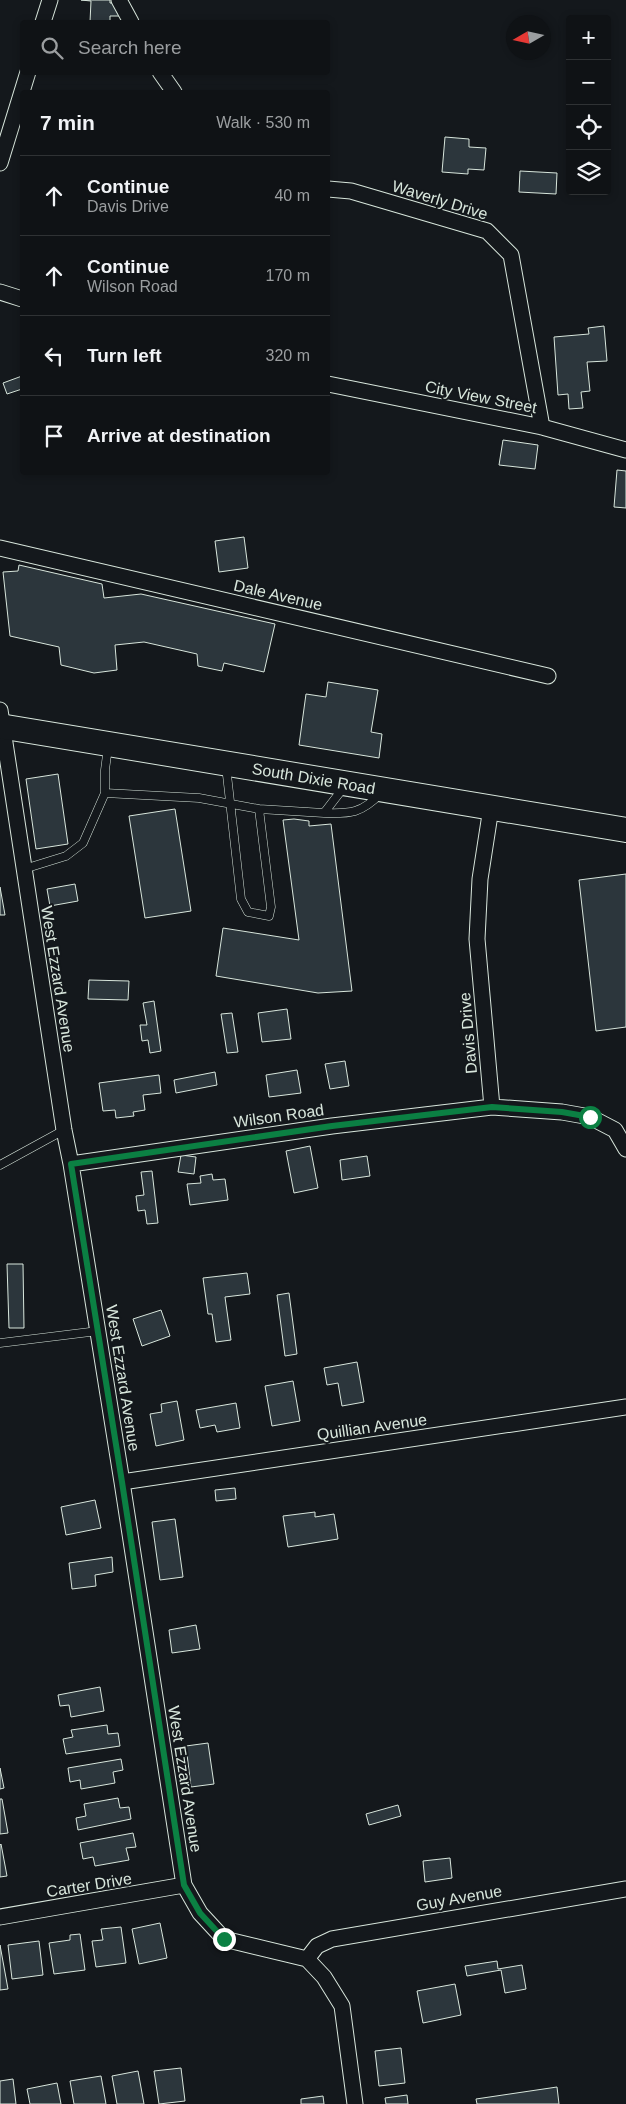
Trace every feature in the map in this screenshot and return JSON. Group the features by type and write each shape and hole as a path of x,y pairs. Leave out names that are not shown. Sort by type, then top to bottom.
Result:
{"main road":[{"name":"South Dixie Road","path":"1,721 108,744 626,830"}],"street":[{"path":"44,20 50,0"},
{"path":"118,0 131,20"},
{"path":"22,90 27,75"},
{"path":"162,75 173,90"},
{"path":"0,163 20,98"},
{"name":"Waverly Drive","path":"330,189 351,191 487,231 511,255 542,427"},
{"path":"0,292 20,298"},
{"name":"City View Street","path":"330,384 542,427 626,450"},
{"name":"Dale Avenue","path":"0,548 548,676"},
{"name":"West Ezzard Avenue","path":"1,721 184,1885 200,1913 224,1939 307,1959"},
{"name":"Davis Drive","path":"491,808 480,879 477,939 492,1107"},
{"path":"492,1107 562,1112 590,1117 614,1130 626,1149"},
{"name":"Wilson Road","path":"71,1164 332,1126 492,1107"},
{"name":"Quillian Avenue","path":"122,1482 626,1407"},
{"name":"Carter Drive","path":"0,1917 184,1885"},
{"name":"Guy Avenue","path":"307,1959 317,1946 332,1939 626,1889"},
{"path":"307,1959 324,1977 342,2006 355,2104"}],"lane":[{"path":"24,869 66,856 84,843 105,792 108,744"},
{"path":"225,763 241,899 248,912 269,916 271,907 259,809"},
{"path":"324,813 347,784"},
{"path":"105,792 199,798 259,809 346,814 367,807 384,790"},
{"path":"0,1166 64,1130"},
{"path":"0,1343 98,1331"}],"building":[{"path":"81,0 110,0 110,3 119,3 119,16 110,16 110,20 90,20 91,1"},
{"path":"445,137 469,139 469,147 486,148 484,170 468,169 468,174 442,172"},
{"path":"520,171 557,173 556,194 519,192"},
{"path":"604,326 607,361 587,362 590,391 581,392 583,408 569,409 568,394 558,395 554,337 589,334 588,328"},
{"path":"20,377 20,390 7,394 3,383"},
{"path":"503,440 538,445 535,469 499,465"},
{"path":"617,470 626,471 626,508 614,507"},
{"path":"244,537 248,568 219,572 215,541"},
{"path":"19,565 102,584 104,598 141,594 275,624 264,672 224,663 222,671 198,666 197,654 144,642 115,645 117,670 94,673 61,665 59,647 10,636 3,572 18,571"},
{"path":"328,682 378,690 371,732 382,734 379,758 299,745 306,694 326,697"},
{"path":"58,774 68,844 36,849 26,779"},
{"path":"175,809 191,911 145,918 129,816"},
{"path":"283,820 309,821 309,826 331,824 352,991 318,993 216,976 223,928 299,940"},
{"path":"626,874 626,1027 596,1031 579,880"},
{"path":"75,884 78,901 50,906 47,889"},
{"path":"0,887 5,915 0,915"},
{"path":"89,980 129,981 128,1000 88,999"},
{"path":"154,1001 161,1051 150,1053 148,1040 142,1041 140,1025 147,1025 143,1003"},
{"path":"287,1009 291,1039 262,1042 258,1013"},
{"path":"232,1013 238,1052 227,1053 221,1014"},
{"path":"345,1061 349,1086 330,1089 325,1064"},
{"path":"297,1070 301,1093 269,1097 266,1075"},
{"path":"215,1072 217,1085 176,1093 174,1080"},
{"path":"159,1075 161,1093 143,1095 145,1110 133,1112 134,1116 116,1118 115,1110 103,1111 99,1083"},
{"path":"310,1146 318,1188 294,1193 286,1151"},
{"path":"181,1155 196,1157 194,1174 178,1172"},
{"path":"367,1156 370,1176 342,1180 340,1160"},
{"path":"152,1171 158,1223 147,1224 145,1210 138,1211 136,1196 144,1195 141,1172"},
{"path":"212,1174 213,1180 225,1179 228,1200 190,1205 187,1184 201,1183 200,1176"},
{"path":"7,1264 23,1264 24,1328 9,1328"},
{"path":"247,1273 250,1294 225,1297 231,1340 216,1342 212,1314 208,1314 203,1278"},
{"path":"289,1293 297,1354 285,1356 277,1295"},
{"path":"161,1310 170,1336 142,1346 133,1319"},
{"path":"357,1362 364,1402 342,1406 338,1383 327,1385 324,1368"},
{"path":"293,1381 300,1421 272,1426 265,1386"},
{"path":"177,1401 184,1440 156,1446 150,1414 162,1412 161,1404"},
{"path":"236,1403 240,1428 217,1432 215,1425 200,1428 196,1410"},
{"path":"235,1488 236,1499 216,1501 215,1490"},
{"path":"95,1500 101,1528 66,1535 61,1507"},
{"path":"315,1512 315,1517 334,1514 338,1539 288,1547 283,1516"},
{"path":"175,1519 183,1577 160,1580 152,1522"},
{"path":"112,1557 113,1572 95,1575 96,1586 72,1589 69,1563"},
{"path":"196,1625 200,1649 172,1653 169,1630"},
{"path":"100,1687 104,1711 71,1717 69,1705 60,1706 58,1695"},
{"path":"107,1725 108,1734 118,1733 120,1746 66,1754 63,1739 73,1737 71,1730"},
{"path":"208,1743 214,1784 191,1787 186,1746"},
{"path":"121,1759 123,1770 113,1772 115,1783 81,1789 80,1780 70,1782 68,1768"},
{"path":"0,1768 4,1788 0,1789"},
{"path":"118,1798 120,1808 129,1807 131,1819 78,1830 76,1818 86,1816 84,1804"},
{"path":"0,1799 2,1799 8,1833 0,1834"},
{"path":"398,1805 401,1816 369,1825 366,1814"},
{"path":"133,1833 136,1847 126,1848 129,1860 95,1866 93,1857 83,1859 80,1843"},
{"path":"0,1845 7,1876 0,1877"},
{"path":"450,1858 452,1878 425,1882 423,1861"},
{"path":"160,1923 167,1958 139,1964 132,1929"},
{"path":"121,1927 126,1963 96,1967 92,1941 103,1940 101,1929"},
{"path":"80,1934 85,1970 54,1974 49,1943 70,1940 70,1935"},
{"path":"39,1941 43,1975 12,1979 8,1945"},
{"path":"0,1945 8,1989 0,1990"},
{"path":"497,1961 498,1969 522,1965 526,1989 505,1993 501,1970 467,1976 465,1966"},
{"path":"455,1984 461,2015 423,2023 417,1991"},
{"path":"401,2048 405,2083 379,2086 375,2051"},
{"path":"181,2068 185,2101 159,2104 154,2071"},
{"path":"138,2071 144,2104 117,2104 112,2076"},
{"path":"101,2076 106,2104 74,2104 70,2081"},
{"path":"13,2079 16,2104 0,2104 0,2081"},
{"path":"57,2083 61,2104 30,2104 27,2089"},
{"path":"557,2087 559,2104 477,2104 476,2099"},
{"path":"407,2095 408,2104 386,2104 385,2098"},
{"path":"323,2096 324,2104 301,2104 301,2099"}],"route":[{"path":"224,1939 200,1913 184,1885 71,1164 332,1126 492,1107 562,1112 590,1117"}]}
